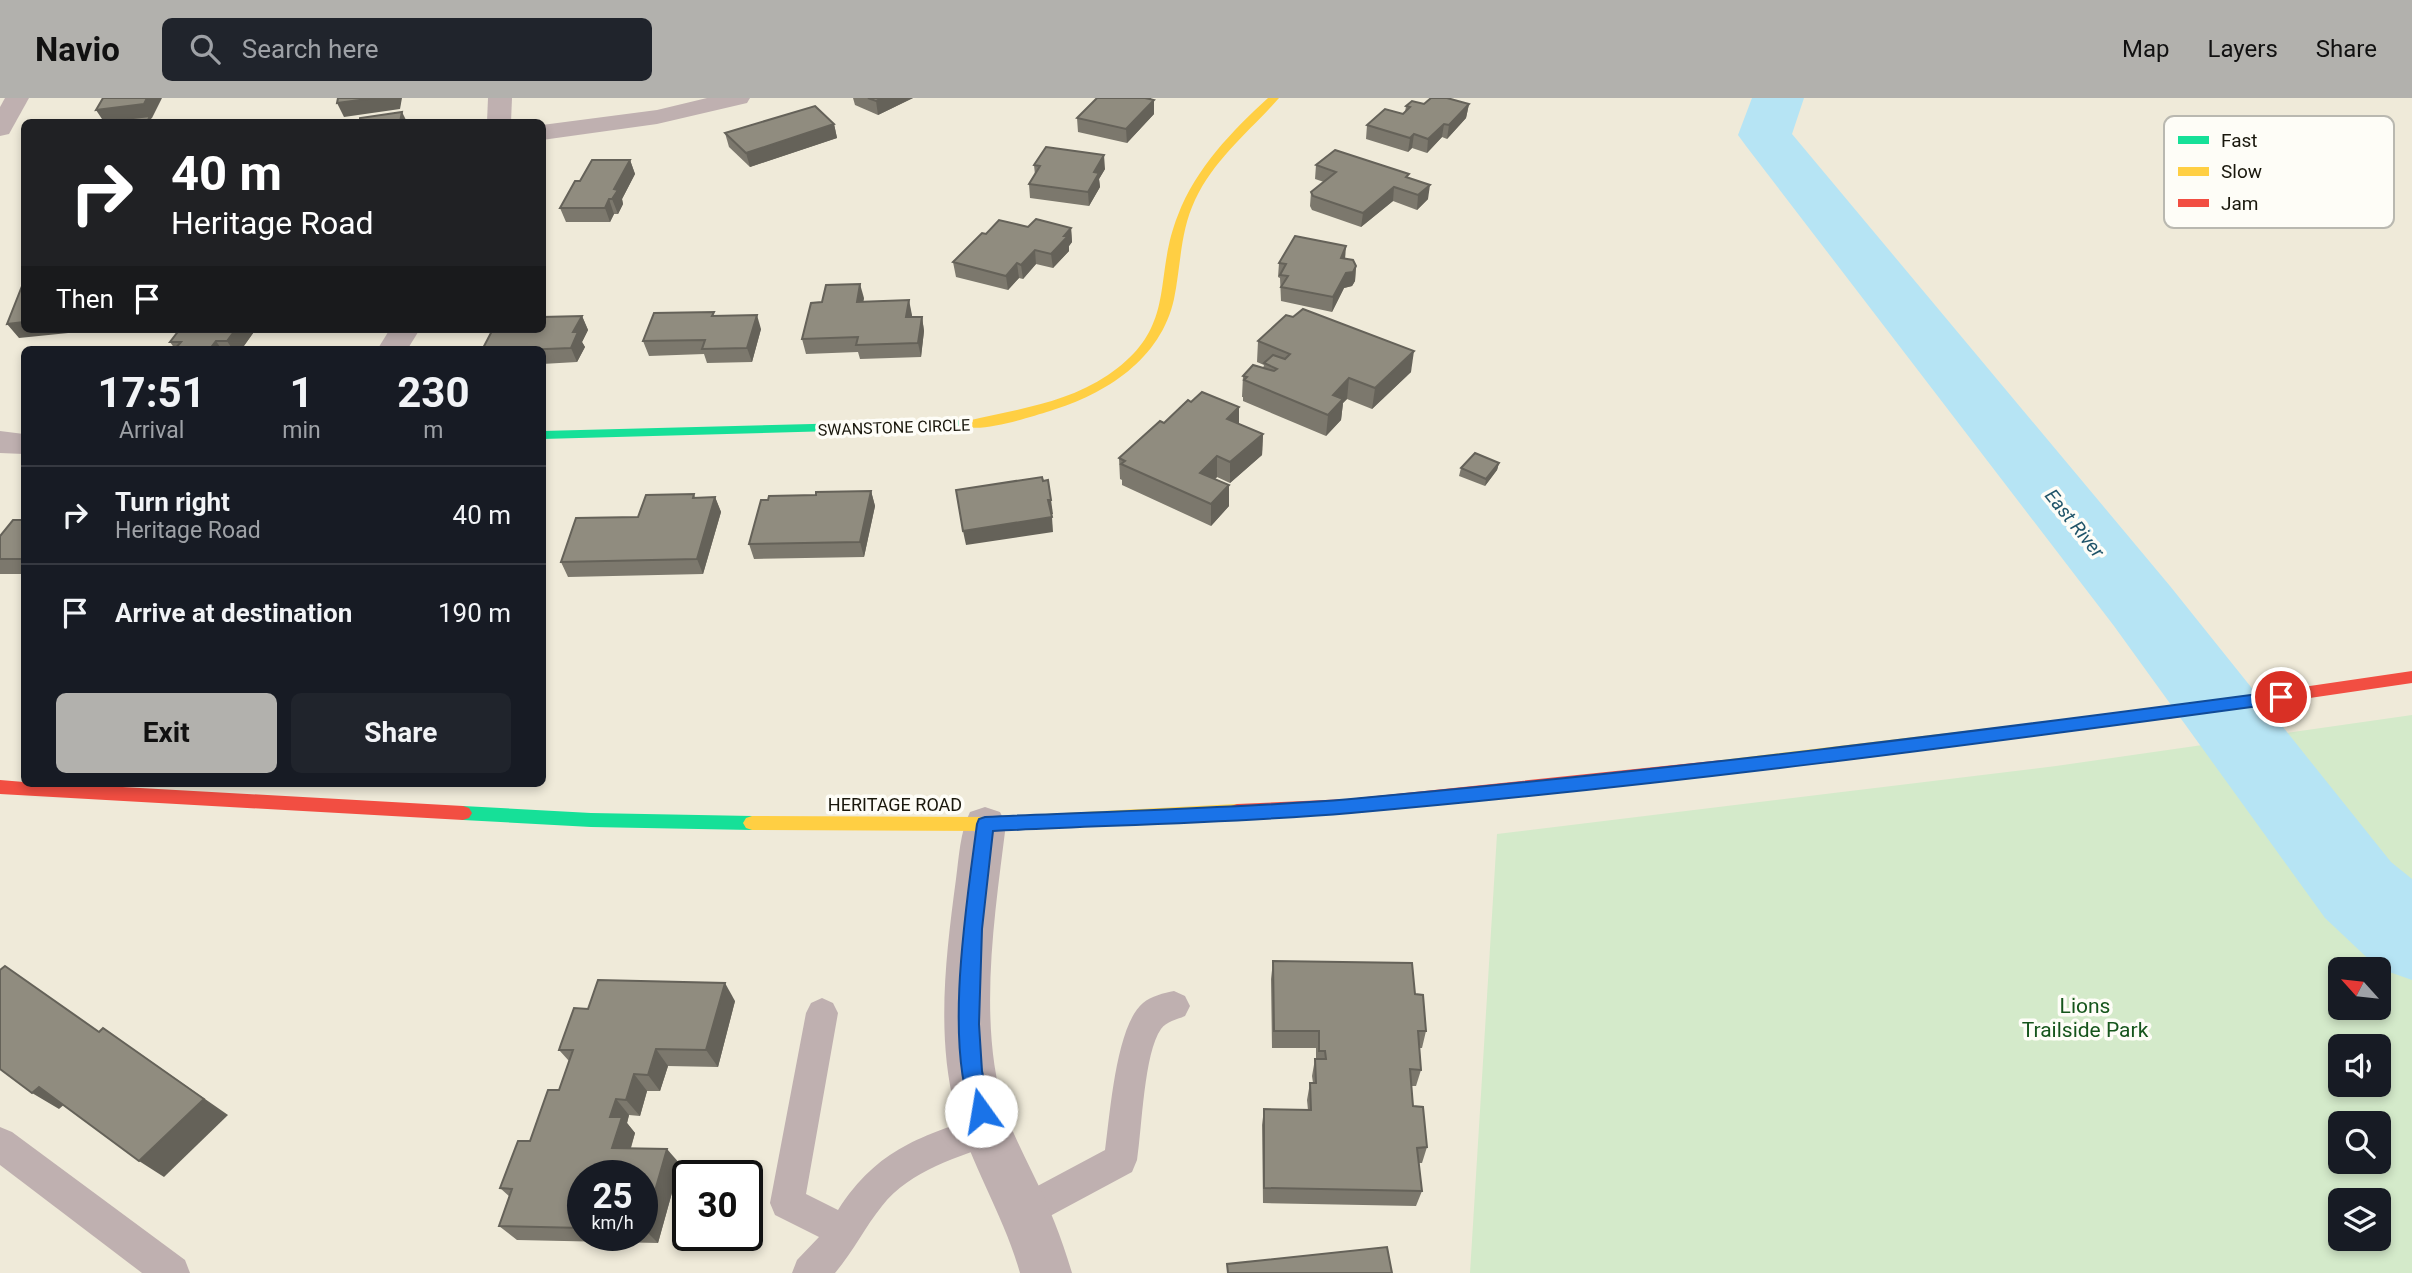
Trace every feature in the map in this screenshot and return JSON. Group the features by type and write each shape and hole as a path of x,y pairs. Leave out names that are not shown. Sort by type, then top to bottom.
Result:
{"main road":[{"name":"SWANSTONE CIRCLE","path":"546,435 960,426 1009,419 1076,397 1104,382 1135,359 1155,333 1167,307 1177,239 1190,200 1213,160 1244,124 1274,98"},
{"name":"HERITAGE ROAD","path":"0,787 122,789 591,820 863,825 985,824 1348,806 1581,783 2097,723 2412,677"}],"street":[{"path":"0,130 17,98"},
{"path":"499,119 500,98"},
{"path":"546,132 657,117 738,98"},
{"path":"0,442 21,444"},
{"path":"985,824 973,929 969,1024 975,1091 988,1129 1025,1211 1046,1273"}],"lane":[{"path":"1025,1211 1120,1160 1140,1039 1151,1017 1160,1009 1174,1006"},
{"path":"822,1013 787,1203 844,1231"},
{"path":"810,1273 838,1243 872,1191 904,1163 923,1152 988,1129"},
{"path":"0,1144 172,1273"}],"green space":[{"name":"Lions Trailside Park","path":"2412,715 2412,1273 1470,1273 1497,834 2056,766"}],"building":[{"path":"103,98 147,98 144,104 96,110"},
{"path":"338,98 375,98 337,103"},
{"path":"1097,98 1154,100 1126,129 1077,118"},
{"path":"1431,98 1447,98 1469,104 1449,125 1444,124 1428,139 1414,134 1410,138 1367,125 1385,109 1403,114 1412,101 1424,104"},
{"path":"815,106 834,124 746,153 725,133"},
{"path":"402,112 401,119 360,118"},
{"path":"150,116 148,119 125,119"},
{"path":"1046,147 1104,155 1094,172 1099,173 1088,192 1029,184 1040,166 1034,165"},
{"path":"1335,150 1409,174 1406,177 1430,185 1418,195 1394,187 1363,213 1313,196 1311,192 1336,172 1316,165"},
{"path":"592,160 630,160 614,189 618,190 612,199 609,199 605,208 560,208 575,181 580,181"},
{"path":"1036,219 1071,228 1064,236 1068,236 1051,254 1035,250 1021,265 1017,263 1006,276 953,262 999,220 1028,227"},
{"path":"1295,236 1346,246 1341,258 1353,260 1356,266 1353,272 1346,273 1333,297 1281,287 1288,276 1280,275 1286,264 1279,263"},
{"path":"860,284 857,302 909,300 906,317 922,317 918,343 856,345 858,337 802,339 811,303 822,302 826,285"},
{"path":"21,289 21,322 7,324"},
{"path":"1303,309 1414,351 1375,388 1349,378 1333,395 1343,399 1328,415 1244,380 1247,377 1243,376 1253,365 1274,371 1277,369 1264,363 1273,355 1285,359 1290,354 1258,341 1286,315 1293,317"},
{"path":"714,312 712,316 757,315 747,348 702,349 705,340 643,341 654,313"},
{"path":"582,316 573,332 578,332 571,348 484,346 491,333 546,333 546,317"},
{"path":"177,333 233,333 227,341 216,341 212,346 178,346 181,342 170,342"},
{"path":"1202,392 1239,407 1227,419 1263,434 1230,462 1217,456 1200,473 1229,485 1211,504 1121,464 1125,461 1119,458 1160,421 1164,423 1188,400 1191,402"},
{"path":"1475,453 1499,463 1486,479 1461,468"},
{"path":"1042,477 1043,481 1048,480 1051,500 1048,500 1052,517 963,531 956,490"},
{"path":"871,491 860,542 749,544 761,500 768,500 769,496"},
{"path":"694,494 693,498 715,497 697,559 561,562 576,518 638,517 646,495"},
{"path":"13,520 21,520 21,559 0,559 0,536"},
{"path":"1273,961 1412,963 1415,994 1423,995 1426,1031 1418,1031 1421,1070 1410,1069 1413,1106 1423,1107 1427,1147 1417,1148 1422,1191 1264,1188 1264,1109 1311,1110 1310,1083 1316,1083 1315,1059 1326,1059 1325,1051 1319,1051 1319,1031 1274,1031"},
{"path":"5,966 99,1032 103,1028 204,1099 139,1161 39,1087 32,1093 0,1069 0,970"},
{"path":"598,980 725,983 706,1050 656,1049 648,1075 634,1074 626,1100 616,1099 610,1117 622,1117 612,1148 667,1149 658,1180 658,1160 567,1160 567,1228 499,1226 512,1189 500,1188 518,1141 530,1141 548,1090 559,1090 573,1050 559,1050 574,1008 588,1009"},
{"path":"1387,1247 1392,1273 1228,1273 1227,1264"}],"waterway":[{"name":"East River","path":"1778,98 1765,135 2142,606 2358,890 2412,938"}],"traffic: fast":[{"path":"546,435 972,424"},
{"path":"463,813 591,820 752,823"}],"traffic: slow":[{"path":"972,424 1029,413 1058,404 1113,378 1135,360 1153,337 1165,310 1176,239 1191,198 1221,152 1274,98"},
{"path":"1722,767 2166,713"},
{"path":"752,823 985,824 1237,811"}],"traffic: jam":[{"path":"2166,713 2412,677"},
{"path":"1237,811 1347,806 1722,767"},
{"path":"0,787 463,813"}],"route":[{"path":"981,1111 972,1071 969,1024 977,878 985,824 1348,806 1581,783 2015,733 2281,697"}]}
